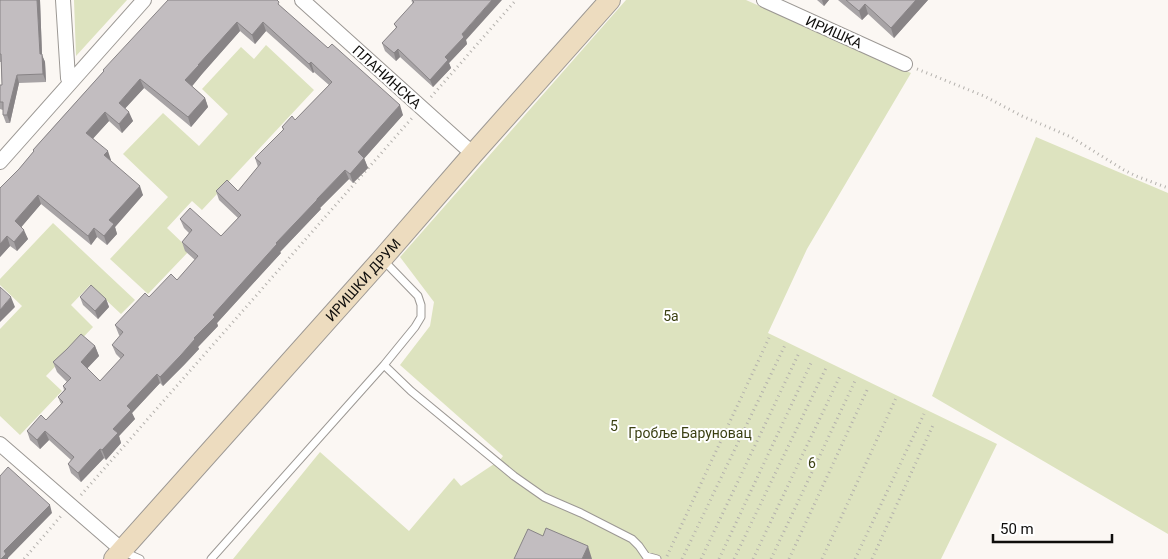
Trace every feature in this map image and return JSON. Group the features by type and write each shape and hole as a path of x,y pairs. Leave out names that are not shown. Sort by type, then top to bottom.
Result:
{"street":[{"path":"63,0 68,78 70,82"},
{"path":"0,162 144,0"},
{"name":"ПЛАНИНСКА","path":"302,0 473,154"},
{"name":"ИРИШКИ ДРУМ","path":"125,556 473,154 610,0"},
{"name":"ИРИШКА","path":"764,0 905,64"},
{"path":"0,444 125,556"}],"lane":[{"path":"211,559 384,365 415,327 420,317 421,305 418,296 381,260"},
{"path":"384,365 411,391 514,476 544,497 632,538 647,557 657,559"}],"path":[{"path":"24,559 516,0"},
{"path":"905,64 984,96 1037,123 1071,137 1124,170 1168,188"},
{"path":"666,559 770,338"},
{"path":"682,559 785,345"},
{"path":"701,559 799,353"},
{"path":"719,559 812,361"},
{"path":"734,559 826,368"},
{"path":"753,559 841,374"},
{"path":"771,559 855,381"},
{"path":"789,559 868,388"},
{"path":"822,559 896,398"},
{"path":"855,559 924,414"},
{"path":"872,559 934,423"}],"green space":[{"path":"74,0 127,0 76,56"},
{"path":"626,0 746,0 911,73 807,249 768,333 997,444 941,559 233,559 320,452 409,531 454,478 461,486 500,460 503,456 400,365 430,326 434,302 400,257"},
{"path":"266,45 314,90 202,210 192,201 167,228 190,250 148,294 110,259 168,197 123,154 163,113 199,146 228,114 202,89 241,47 254,59"},
{"path":"1036,137 1168,193 1168,534 932,396"},
{"path":"53,223 135,300 121,314 90,285 71,305 93,327 46,376 62,391 20,435 0,416 0,329 22,306 0,285 0,279"}],"building":[{"path":"0,0 37,0 40,54 42,54 43,74 17,75 7,115 3,115 3,102 0,102 0,85 2,85"},
{"path":"168,0 277,0 278,4 328,48 332,44 400,105 358,152 364,158 350,174 345,170 317,199 213,315 215,317 194,338 181,355 160,377 157,374 127,406 131,410 113,429 118,433 78,473 68,464 74,457 45,431 37,440 27,431 41,415 46,420 63,402 58,397 66,389 63,386 71,378 53,362 81,334 95,346 81,362 100,381 124,355 112,345 123,332 115,325 145,293 149,297 171,274 177,280 198,256 182,242 192,230 180,219 190,208 221,236 241,215 216,191 227,180 238,191 261,163 255,158 284,129 282,127 292,116 295,120 332,82 311,62 309,64 263,22 252,35 237,22 185,80 205,98 188,117 140,79 119,103 129,112 119,124 105,112 86,133 108,151 104,155 140,186 109,220 114,224 104,236 94,228 88,236 38,195 15,221 24,230 14,242 7,236 0,244 0,188 19,169 33,150 103,70"},
{"path":"412,0 492,0 462,34 464,37 445,57 448,60 430,80 398,49 394,53 382,43 397,27 394,24 414,2"},
{"path":"846,0 916,0 891,28 865,4 859,11"},
{"path":"91,285 106,299 95,311 80,297"},
{"path":"0,287 11,297 0,310"},
{"path":"8,467 50,505 4,551 6,554 0,559 0,476"},
{"path":"546,528 588,546 582,559 514,559 528,529 543,536"}],"park label":[{"name":"5a","path":"671,316"},
{"name":"5","path":"614,426"},
{"name":"Гробље Баруновац","path":"690,433"},
{"name":"6","path":"812,463"}]}
